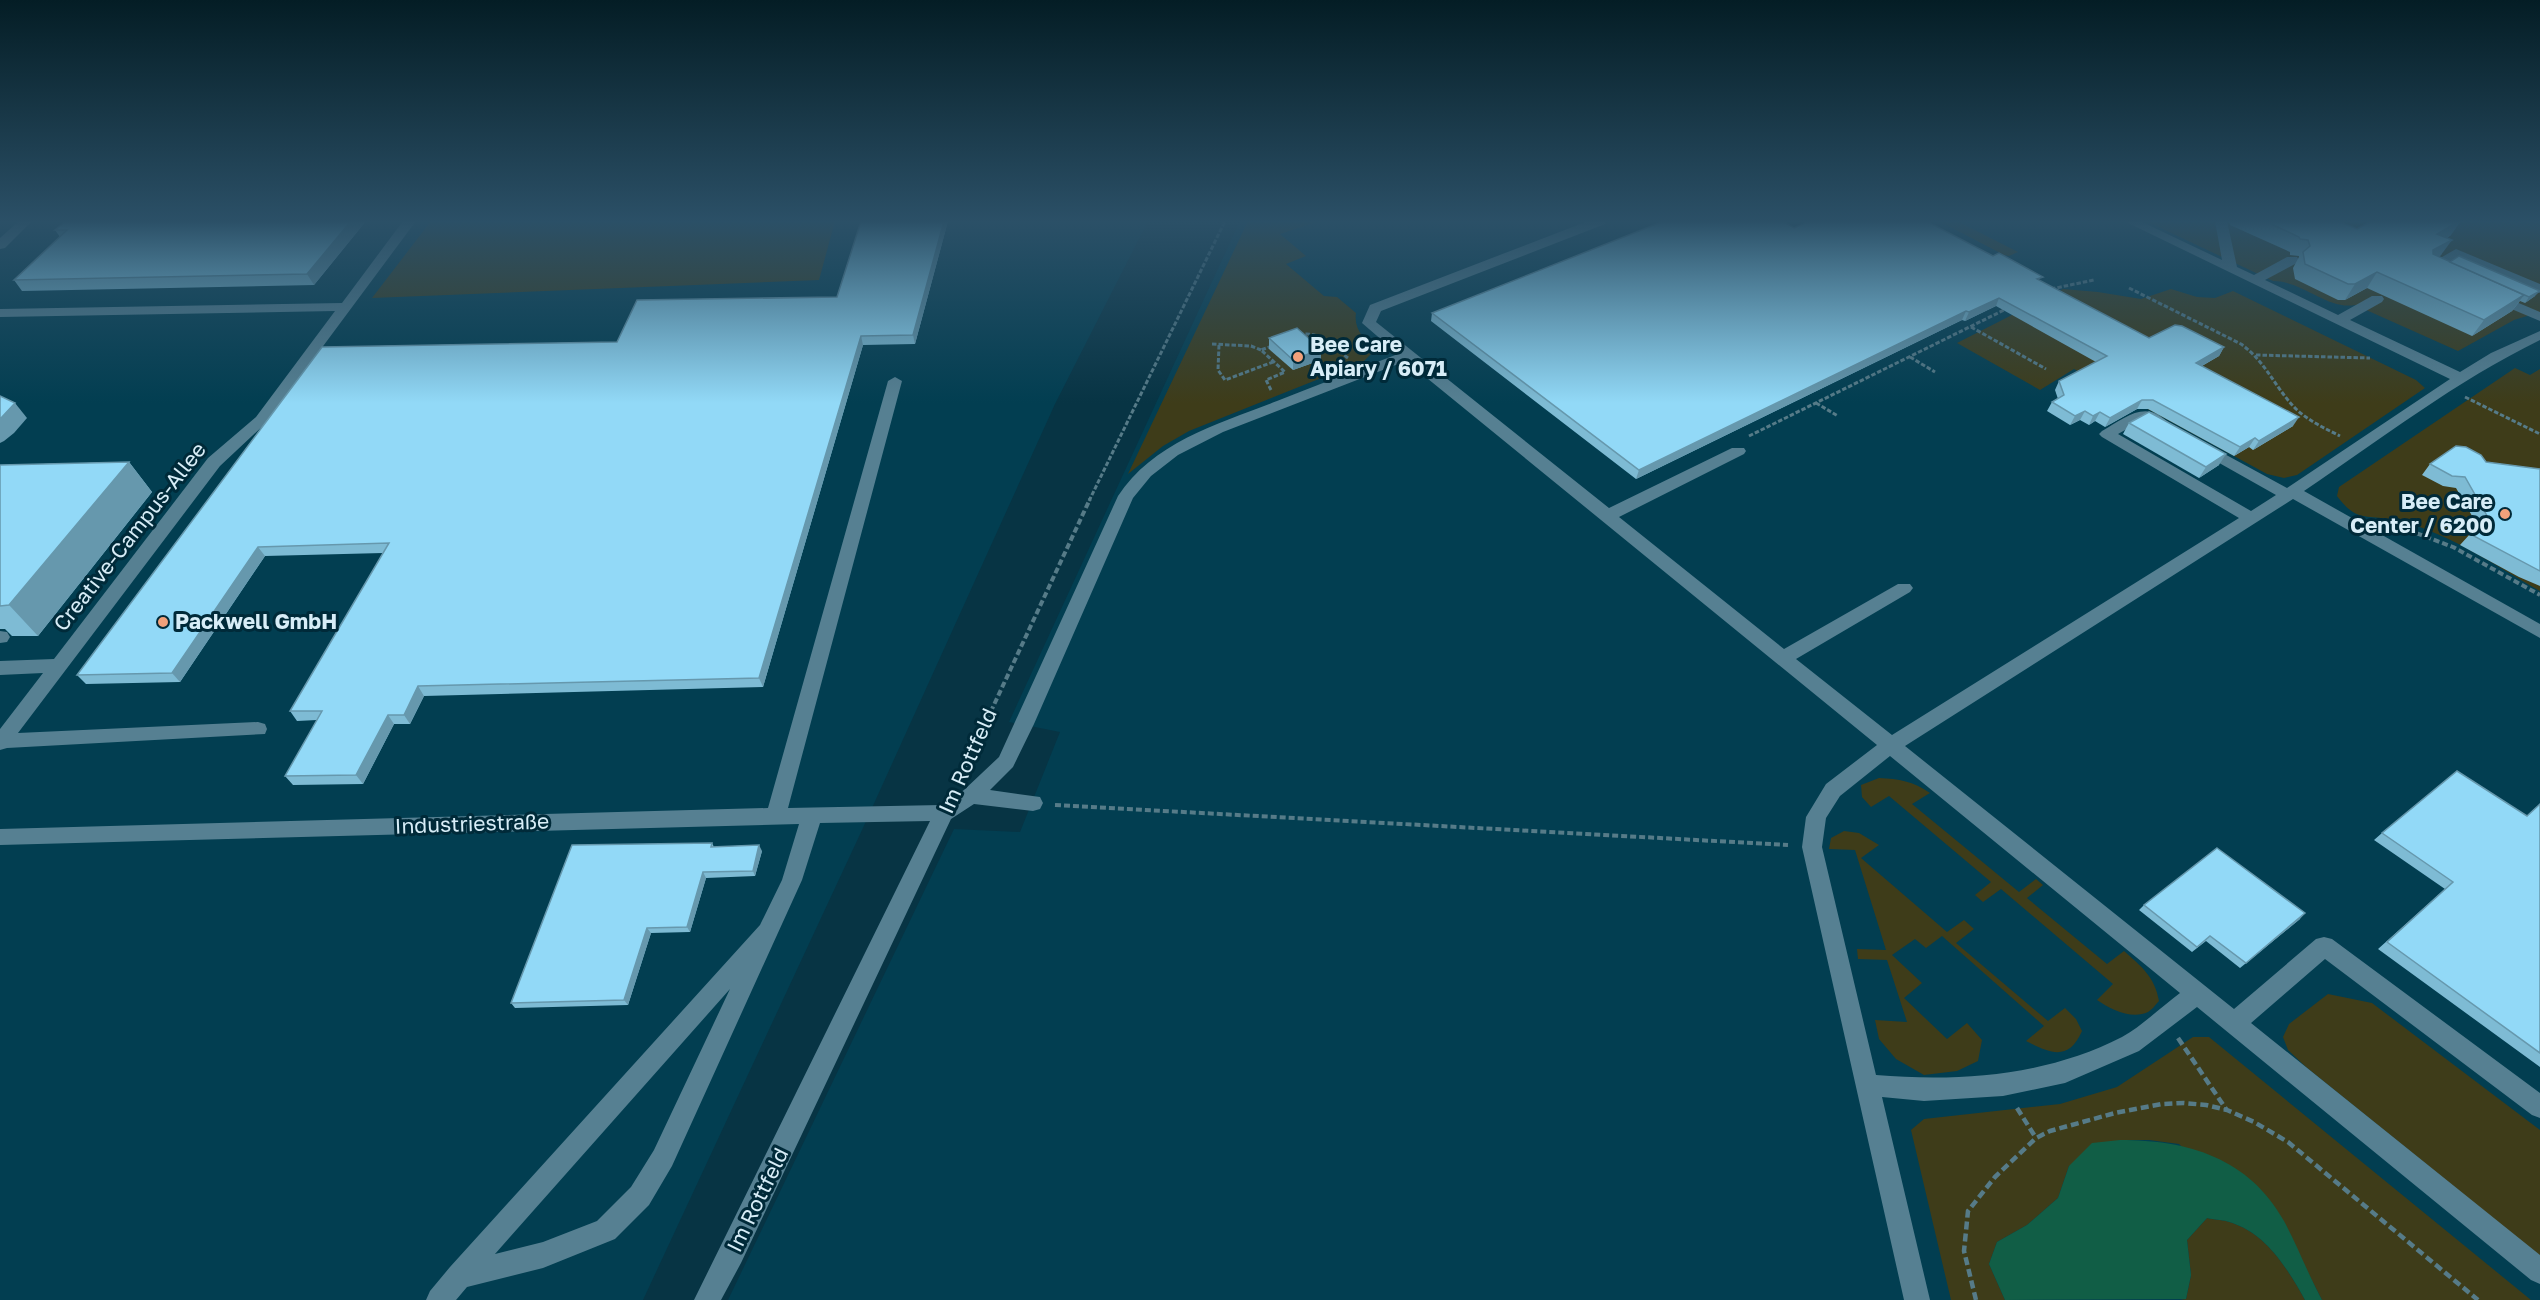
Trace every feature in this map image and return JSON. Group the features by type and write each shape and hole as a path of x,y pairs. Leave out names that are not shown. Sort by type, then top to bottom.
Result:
{"street":[{"name":"Creative-Campus-Allee","path":"1,742 214,462 261,420 365,282"},
{"path":"1443,282 1375,308 1369,323 2540,1271"},
{"path":"2258,282 2461,378"},
{"path":"2523,282 2540,289"},
{"path":"2480,290 2540,317"},
{"path":"2339,320 2377,298"},
{"path":"0,313 346,307"},
{"path":"1917,1300 1812,847 1816,817 1833,790 1891,745 2290,494 2461,378 2496,356 2540,335"},
{"path":"944,813 971,796 1006,762 1126,496 1145,472 1172,452 1218,429 1408,356"},
{"path":"776,816 895,381"},
{"path":"2251,518 2107,434 2142,414 2357,529 2540,632"},
{"path":"1607,516 1738,451"},
{"path":"1783,658 1904,588"},
{"path":"0,668 59,666"},
{"path":"1,742 258,729"},
{"path":"971,796 1033,803"},
{"name":"Industriestraße","path":"0,837 944,813"},
{"name":"Im Rottfeld","path":"707,1300 732,1254 944,813"},
{"path":"459,1276 543,1255 606,1230 640,1196 663,1158 792,880 812,815"},
{"path":"439,1300 767,932"},
{"path":"2234,1023 2324,946 2540,1107"},
{"path":"1868,1085 1924,1090 2002,1085 2065,1072 2132,1044 2197,993"}],"path":[{"name":"Im Rottfeld","path":"963,772 1129,416 1195,282"},
{"path":"2049,290 2089,282"},
{"path":"2128,288 2241,344 2256,355 2295,408 2314,423 2360,446"},
{"path":"1738,451 1736,442 2009,308"},
{"path":"1970,327 2046,369"},
{"path":"1298,336 1307,332 1316,333 1346,357 1373,369"},
{"path":"1261,350 1279,343"},
{"path":"1212,344 1251,346 1261,350 1285,372 1269,378 1266,383 1286,403"},
{"path":"1219,345 1218,370 1225,380 1273,362"},
{"path":"2256,355 2373,358"},
{"path":"1909,357 1935,372"},
{"path":"2446,388 2540,434"},
{"path":"1816,403 1838,416"},
{"path":"2357,529 2390,525 2415,530 2540,595"},
{"path":"1033,803 1812,847"},
{"path":"2164,1018 2226,1109"},
{"path":"2002,1085 2036,1138"},
{"path":"1976,1300 1964,1251 1968,1211 1995,1177 2036,1138 2050,1131 2165,1103 2196,1104 2226,1109 2267,1129 2296,1148 2478,1300"}],"shaded area":[{"path":"0,282 1117,282 1055,404 862,830 643,1300 0,1300"},
{"path":"385,282 778,282 372,298"},
{"path":"1212,282 2540,282 2540,1300 728,1300 954,829 1020,832 1060,732 1009,722"},
{"path":"1219,282 1307,282 1324,296 1337,297 1356,313 1358,329 1371,354 1364,361 1189,431 1163,446 1128,474"},
{"path":"2280,282 2540,282 2540,312 2514,320 2458,351 2355,305 2325,300"},
{"path":"2063,289 2141,299 2171,289 2197,297 2215,298 2233,291 2416,380 2425,388 2297,475 2284,478 2267,474 2074,369 2040,390 1957,343"},
{"path":"2515,368 2530,375 2540,369 2540,591 2431,531 2394,520 2356,514 2337,496 2339,487"},
{"path":"1879,778 1906,781 1930,793 1912,804 2019,892 2036,879 2043,885 2027,898 2107,964 2124,951 2151,979 2159,1001 2148,1012 2135,1015 2115,1010 2097,1000 2113,984 2001,889 1983,902 1975,895 1991,882 1889,796 1871,807 1862,797 1861,785"},
{"path":"1844,831 1859,833 1879,845 1861,858 1947,932 1964,920 1974,929 1956,943 2048,1021 2065,1008 2076,1019 2082,1031 2077,1041 2065,1051 2058,1052 2043,1049 2026,1041 2044,1026 1942,936 1926,948 1915,939 1892,955 1922,983 1904,998 1947,1039 1967,1023 1982,1040 1978,1061 1957,1071 1924,1075 1896,1059 1879,1039 1875,1020 1907,1022 1887,960 1858,959 1857,949 1886,950 1855,850 1829,849 1831,838"},
{"path":"2328,994 2372,1003 2540,1130 2540,1256 2288,1050 2283,1037 2289,1024"},
{"path":"2193,1037 2209,1037 2531,1300 2322,1300 2306,1269 2179,1144 2149,1140 2120,1140 2069,1166 2058,1198 2027,1225 1997,1242 1989,1264 2005,1300 1951,1300 1911,1130 1924,1119 2060,1104 2117,1087"},
{"path":"2120,1140 2145,1141 2193,1149 2235,1168 2253,1182 2270,1199 2284,1221 2322,1300 2305,1300 2285,1266 2258,1237 2232,1223 2207,1218 2187,1240 2191,1275 2186,1299 2005,1300 1989,1264 1997,1242 2027,1225 2058,1198 2069,1166 2092,1143"},
{"path":"2207,1218 2232,1223 2258,1237 2285,1266 2305,1300 2180,1300 2186,1299 2191,1275 2187,1240"}],"building":[{"path":"842,282 928,282 913,335 861,336 759,678 418,686 404,715 388,715 356,775 285,776 322,711 290,711 389,543 258,547 172,673 77,675 322,347 617,342 637,300 837,297"},
{"path":"1511,282 2042,282 2149,338 2175,325 2182,326 2224,347 2196,363 2299,417 2259,441 2255,438 2240,447 2153,400 2142,400 2110,418 2100,412 2093,416 2085,411 2075,416 2052,402 2064,395 2059,381 2107,356 1999,298 1969,312 1966,311 1639,470 1432,313"},
{"path":"2343,282 2359,282 2355,284"},
{"path":"2399,282 2494,282 2524,295 2484,320"},
{"path":"2494,282 2518,282 2540,291 2529,297"},
{"path":"1297,328 1321,349 1293,360 1269,338"},
{"path":"0,396 15,403 0,419"},
{"path":"2149,412 2226,454 2206,467 2129,423"},
{"name":"Bee Care Center / 6200","path":"2456,446 2466,447 2481,455 2486,462 2540,469 2540,571 2470,534 2490,521 2465,477 2452,476 2430,464"},
{"path":"129,462 9,605 0,606 0,465"},
{"path":"2457,771 2527,816 2540,804 2540,1053 2387,942 2453,882 2382,833"},
{"path":"712,843 711,847 759,845 753,871 703,872 687,927 647,928 624,1000 511,1003 572,845"},
{"path":"2217,848 2305,913 2246,963 2210,936 2197,947 2144,905"}],"place":[{"name":"Bee Care Apiary / 6071","path":"1298,357"},
{"name":"Bee Care Center / 6200","path":"2505,514"},
{"name":"Packwell GmbH","path":"163,622"}]}
